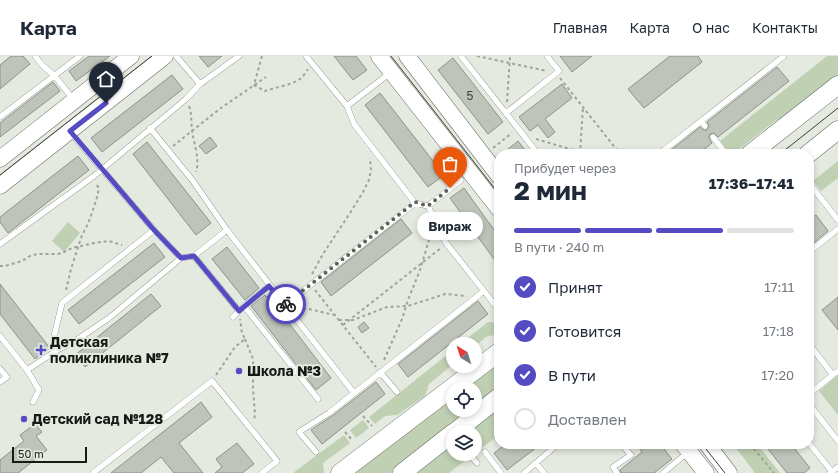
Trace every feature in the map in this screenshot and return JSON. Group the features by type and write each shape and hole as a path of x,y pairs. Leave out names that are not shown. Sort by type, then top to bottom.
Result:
{"main road":[{"path":"0,159 131,56"},
{"path":"0,186 165,56"},
{"path":"379,56 494,203"},
{"path":"407,56 494,169"},
{"path":"756,149 838,86"},
{"path":"814,149 838,130"},
{"path":"340,473 494,356"},
{"path":"463,425 494,401"},
{"path":"402,473 446,438"},
{"path":"687,449 706,473"},
{"path":"711,449 730,473"}],"lane":[{"path":"35,56 54,75 74,101"},
{"path":"0,117 80,56"},
{"path":"176,56 200,84"},
{"path":"0,244 94,176 186,99 200,84 239,56"},
{"path":"306,56 347,106 354,124 415,202 428,206 446,243 494,304"},
{"path":"461,56 534,149"},
{"path":"506,113 559,71 547,56"},
{"path":"665,149 784,56"},
{"path":"347,106 391,71"},
{"path":"700,121 704,126"},
{"path":"150,128 193,181 226,230 269,286 354,393"},
{"path":"70,131 154,230 181,258"},
{"path":"713,137 722,149"},
{"path":"428,206 461,180"},
{"path":"814,189 838,220"},
{"path":"285,305 415,202"},
{"path":"814,248 838,229"},
{"path":"59,349 53,341 62,303 154,230"},
{"path":"27,370 109,318 181,258 194,256 226,230"},
{"path":"194,256 239,311"},
{"path":"233,317 269,286"},
{"path":"316,452 300,432 329,413 484,291"},
{"path":"244,306 318,399"},
{"path":"0,336 27,370 39,390 33,402"},
{"path":"814,349 836,373 814,390"},
{"path":"0,369 7,377 0,382"},
{"path":"380,372 397,392"},
{"path":"93,473 212,381 277,461 262,473"},
{"path":"814,410 836,434 838,441"},
{"path":"524,473 552,449"},
{"path":"617,473 613,467 631,455 626,449"},
{"path":"663,473 685,449"},
{"path":"813,449 831,473 838,467"},
{"path":"484,452 501,473"},
{"path":"536,463 544,473"}],"path":[{"path":"254,85 262,56"},
{"path":"476,56 556,73 616,149"},
{"path":"506,113 510,56"},
{"path":"254,85 265,91 294,83 300,79 312,63"},
{"path":"168,150 221,108 266,77"},
{"path":"186,99 191,110 192,130 197,156 197,167 193,181"},
{"path":"580,149 583,107"},
{"path":"493,148 518,128"},
{"path":"524,135 568,149"},
{"path":"373,150 370,159 371,170 369,180 350,213 323,254 311,276 310,284 380,372"},
{"path":"64,302 71,269 82,234 88,224 96,201 98,188 94,176"},
{"path":"380,372 386,353 393,339 423,262 429,240 428,206"},
{"path":"0,266 22,261 30,256 38,254 58,254 72,248 109,241 129,246 137,243"},
{"path":"343,325 446,243"},
{"path":"339,320 353,320 387,307 406,306 445,294 459,294 476,297"},
{"path":"285,305 296,309 310,309 335,315"},
{"path":"239,311 242,333 253,359 255,415 252,431"},
{"path":"212,381 235,347 245,339"},
{"path":"364,416 372,426"},
{"path":"345,432 353,441"},
{"path":"754,449 774,473"}],"green space":[{"path":"827,56 838,56 838,80 787,120 776,120 739,149 727,149 720,141"},
{"path":"838,161 838,178 821,191 814,180"},
{"path":"68,222 80,233 64,252 52,241"},
{"path":"488,322 494,323 494,335 486,337 482,340 482,337 469,337"},
{"path":"446,356 446,370 429,384 425,396 397,415 385,416 375,424 369,417"},
{"path":"494,367 494,394 482,403 482,381 475,381"},
{"path":"838,375 838,415 819,391"},
{"path":"446,403 446,417 464,417 453,425 446,425 446,431 391,473 355,473"},
{"path":"494,412 494,439 482,448 482,425 478,425"},
{"path":"363,420 369,428 356,438 350,430"},
{"path":"344,435 350,443 323,463 324,473 293,473"},
{"path":"737,449 761,449 780,473 755,473"},
{"path":"446,450 446,461 464,461 449,473 417,473"}],"building":[{"path":"11,56 23,56 30,64 0,89 0,65"},
{"path":"89,56 110,56 76,81 69,71"},
{"path":"199,56 222,56 208,67"},
{"path":"334,56 356,56 367,70 353,80"},
{"path":"560,56 592,56 572,72"},
{"path":"670,56 698,56 702,62 644,108 628,89"},
{"path":"453,58 503,122 488,134 438,70"},
{"path":"777,67 789,81 718,137 714,133 710,134 709,138 712,143 704,149 672,149 700,127 707,130 709,126 707,122"},
{"path":"172,75 183,89 102,152 91,138"},
{"path":"53,82 60,91 0,137 0,123"},
{"path":"562,84 572,98 545,119 555,132 548,138 538,125 530,131 519,117"},
{"path":"380,93 444,175 428,187 365,105"},
{"path":"210,137 217,146 206,154 199,146"},
{"path":"518,141 524,149 508,149"},
{"path":"147,142 211,223 196,235 133,154"},
{"path":"78,156 89,170 8,233 0,222 0,217"},
{"path":"464,188 494,230 494,259 450,198"},
{"path":"816,215 828,231 814,243 814,216"},
{"path":"401,219 412,233 331,296 321,282"},
{"path":"154,243 165,257 79,324 68,310"},
{"path":"227,247 259,288 245,300 212,259"},
{"path":"0,284 50,348 35,359 0,314"},
{"path":"151,294 161,306 85,367 75,355"},
{"path":"265,295 266,297 268,296 331,378 316,390 251,306"},
{"path":"838,297 838,330 822,310"},
{"path":"478,301 488,314 459,337 446,337 446,347 408,377 398,364"},
{"path":"364,322 369,328 362,333 358,327"},
{"path":"376,382 385,394 322,444 311,430 332,416"},
{"path":"201,402 212,417 179,443 203,473 174,473 161,457 141,473 111,473"},
{"path":"35,424 42,432 36,436 47,450 18,473 0,473 0,460 24,441 20,435"},
{"path":"237,443 254,464 242,473 215,473 222,467 216,459"},
{"path":"499,449 534,449 507,470 494,453"},
{"path":"640,449 664,449 672,459 654,473 621,473 620,470 642,452"},
{"path":"768,449 795,449 810,468 804,473 787,473"}],"tram line":[{"path":"0,175 152,56"},
{"path":"391,56 494,188"},
{"path":"786,149 838,108"},
{"path":"706,449 725,473"}],"way so far":[{"path":"286,304 415,202 428,206 450,188"}],"place":[{"name":"Вираж","path":"450,188"},
{"name":"Детская поликлиника №7","path":"41,350"},
{"name":"Школа №3","path":"239,371"},
{"name":"Детский сад №128","path":"24,419"}],"route":[{"path":"106,103 70,131 154,230 181,258 194,256 239,311 269,286 285,305 286,304"}]}
